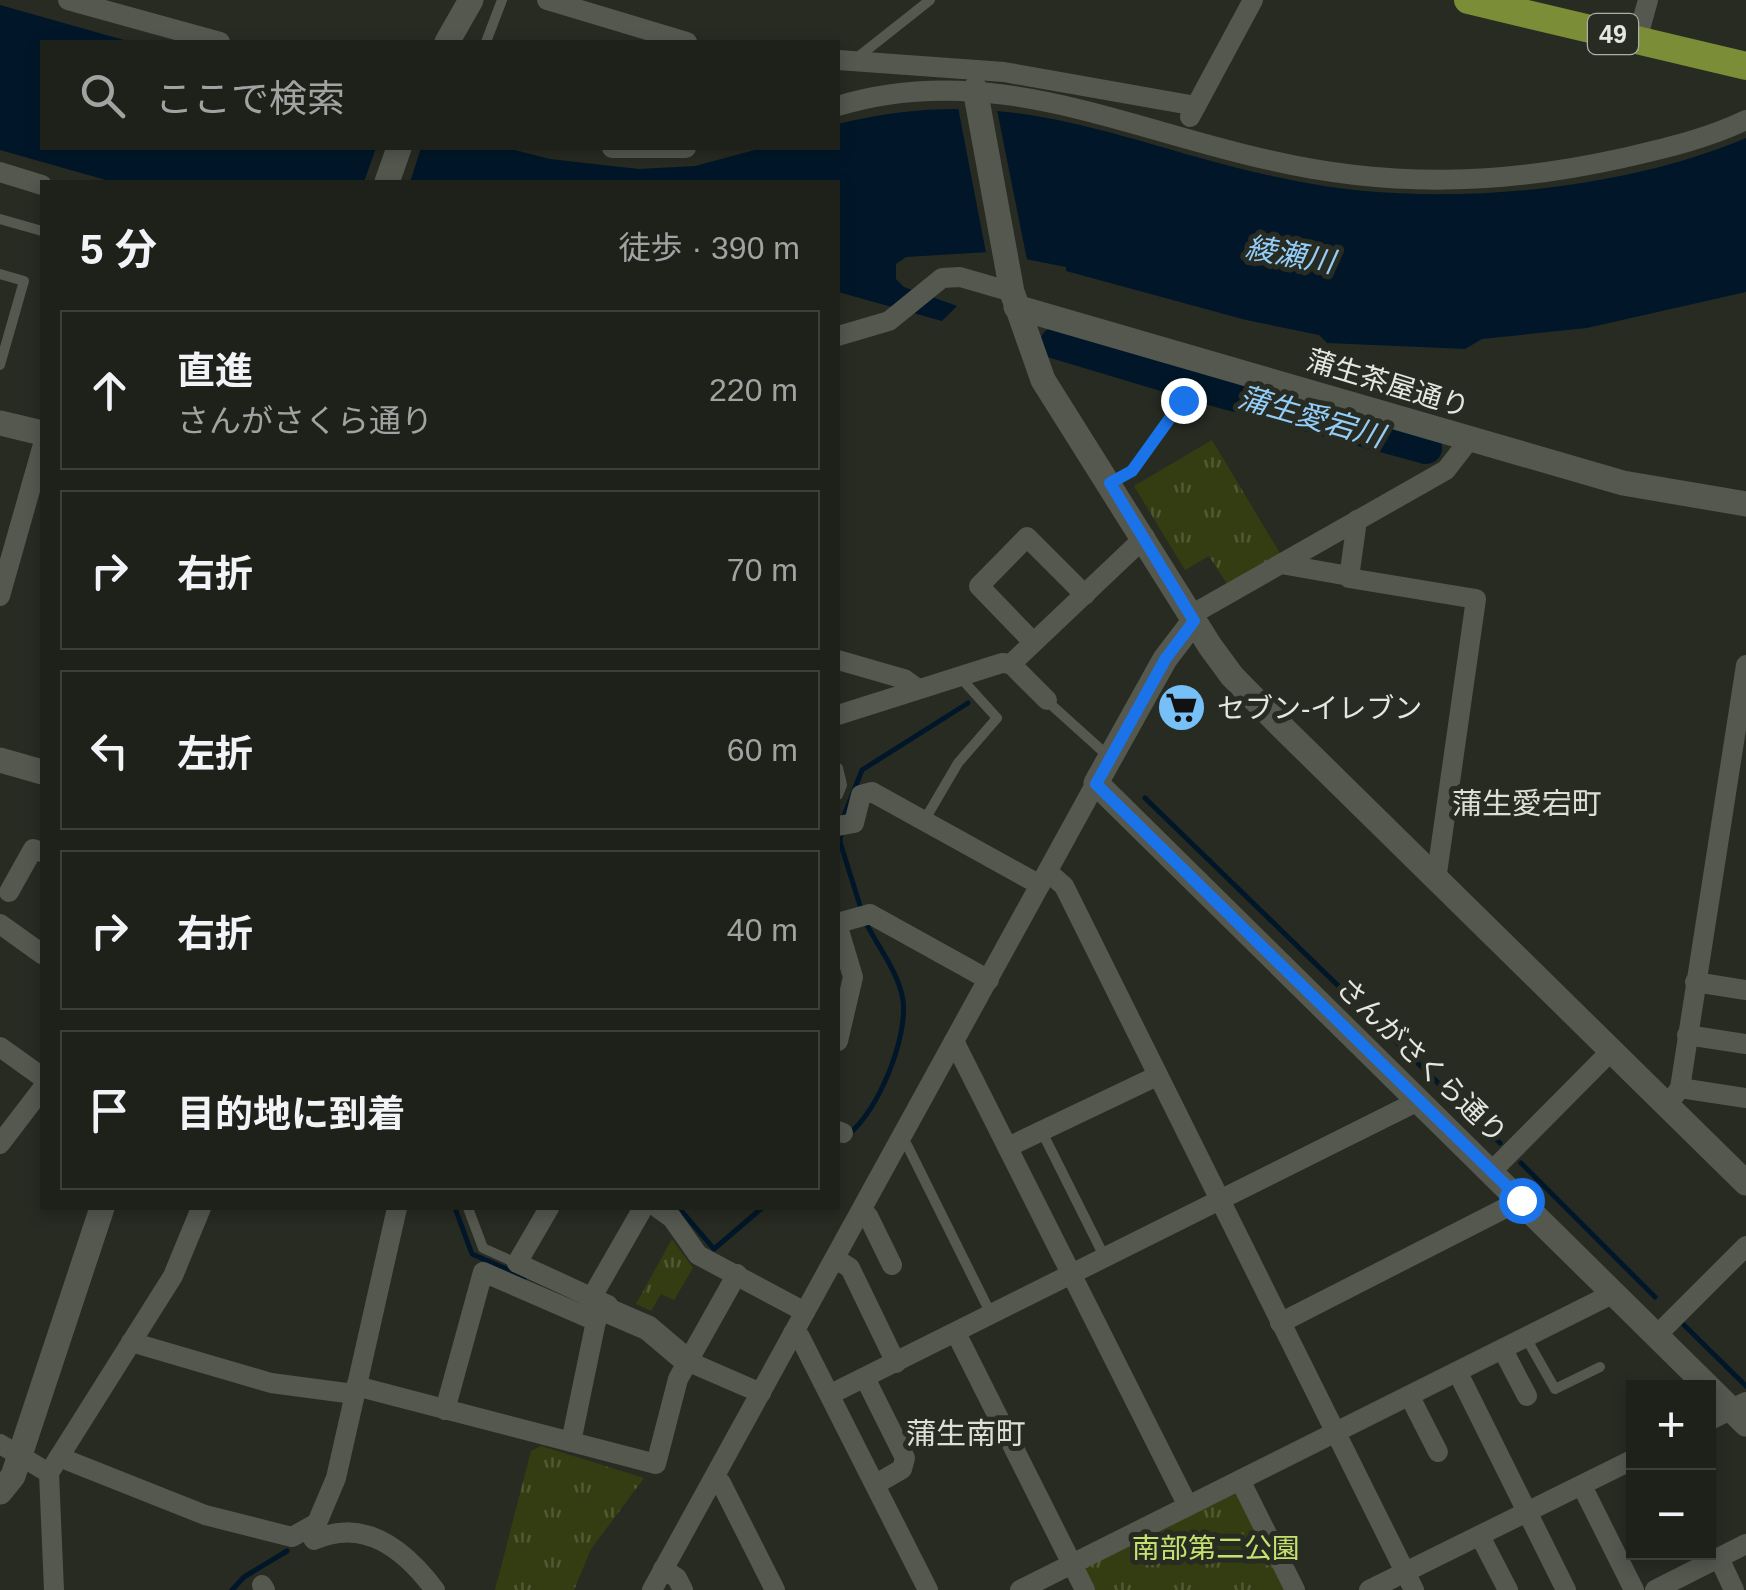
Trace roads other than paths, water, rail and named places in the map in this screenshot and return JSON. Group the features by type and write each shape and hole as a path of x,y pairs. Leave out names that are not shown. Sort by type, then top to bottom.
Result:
{"main road":[{"name":"49","path":"1476,1 1743,63"}],"street":[{"path":"68,0 213,40"},
{"path":"449,40 470,0"},
{"path":"548,0 680,40"},
{"path":"1180,135 1253,0"},
{"path":"1636,40 1648,0"},
{"path":"845,61 1004,72 1196,106"},
{"path":"840,106 928,88 1078,106 1328,172 1402,181 1474,181 1592,165 1693,142 1746,120"},
{"path":"976,96 1013,294 1044,380 1232,676 1611,1051 1674,1097 1746,1183"},
{"path":"388,180 399,150"},
{"path":"0,172 40,183"},
{"path":"840,335 899,314 942,278 960,277 1013,294"},
{"name":"蒲生茶屋通り","path":"1013,294 1470,440 1623,484 1746,504"},
{"path":"0,423 40,433"},
{"path":"652,1590 762,1393 799,1340 805,1312 954,1041 1051,881 1096,784 1166,658 1193,618 1446,470 1470,440"},
{"path":"0,596 40,455"},
{"path":"1350,576 1357,520"},
{"path":"840,713 1011,664 1145,536"},
{"path":"1034,642 979,586 1027,537 1085,596"},
{"path":"1281,564 1476,600 1436,880"},
{"path":"840,661 904,679 918,689"},
{"path":"1011,664 1047,700"},
{"path":"1674,1097 1746,665"},
{"path":"0,760 40,771"},
{"name":"さんがさくら通り","path":"1096,784 1492,1171 1733,1414"},
{"path":"842,827 854,823 861,795 872,792 1051,881 1157,1076 1410,1581"},
{"path":"9,892 33,849 40,851"},
{"path":"840,924 874,907 989,980"},
{"path":"0,924 40,953"},
{"path":"840,931 854,976 840,1033"},
{"path":"1696,982 1746,990"},
{"path":"1687,1035 1746,1044"},
{"path":"954,1041 1188,1506"},
{"path":"0,1046 40,1076"},
{"path":"1492,1171 1611,1051"},
{"path":"1008,1148 1157,1076"},
{"path":"0,1144 40,1092"},
{"path":"1674,1097 1746,1098"},
{"path":"832,1394 1105,1258 1222,1211 1420,1100"},
{"path":"1280,1323 1521,1200"},
{"path":"0,1492 10,1451 101,1210"},
{"path":"54,1590 54,1465 173,1276 200,1210"},
{"path":"10,1451 206,1514 292,1537 317,1523 336,1478 397,1210"},
{"path":"547,1210 518,1263 598,1309"},
{"path":"570,1442 598,1309 642,1210"},
{"path":"661,1210 672,1218 698,1254 805,1312"},
{"path":"861,1212 868,1216 892,1265"},
{"path":"1657,1335 1746,1246"},
{"path":"836,1259 850,1268 896,1363"},
{"path":"445,1410 482,1272 648,1328 686,1361 762,1393"},
{"path":"130,1342 271,1383 355,1390 649,1464 686,1361 737,1274"},
{"path":"1020,1590 1614,1293"},
{"path":"956,1333 1085,1590"},
{"path":"799,1340 832,1394 928,1590"},
{"path":"1503,1350 1527,1396"},
{"path":"1458,1373 1566,1590"},
{"path":"865,1378 905,1458 902,1469 876,1484"},
{"path":"1410,1397 1438,1452"},
{"path":"1369,1590 1410,1581 1523,1503 1582,1486 1626,1463"},
{"path":"714,1479 721,1484 775,1590"},
{"path":"1240,1480 1294,1590"},
{"path":"1582,1486 1634,1590"},
{"path":"307,1529 314,1540 349,1530 389,1543 410,1556 435,1590"},
{"path":"1480,1536 1508,1590"},
{"path":"1660,1589 1746,1544"},
{"path":"1719,1558 1734,1590"},
{"path":"663,1569 682,1589"}],"lane":[{"path":"487,40 502,0"},
{"path":"845,61 930,0"},
{"path":"0,218 40,230"},
{"path":"0,274 24,280 0,365"},
{"path":"1110,483 1132,471 1183,400"},
{"path":"924,821 958,764 997,718 959,676"},
{"path":"1047,700 1111,758"},
{"path":"1041,1131 1105,1258"},
{"path":"900,1141 907,1145 991,1314"},
{"path":"469,1210 484,1248 518,1263"},
{"path":"1526,1338 1555,1388 1600,1367"}],"water":[{"name":"綾瀬川","path":"0,5 124,40 40,40 40,150 515,150 550,159 639,169 695,166 755,150 840,150 840,124 902,112 961,109 1069,122 1291,180 1345,189 1461,194 1581,183 1639,172 1746,138 1746,292 1587,328 1482,339 1465,349 1327,343 1319,335 1246,320 1066,271 1066,267 989,252 906,257 896,264 896,279 904,287 957,306 942,321 840,293 840,180 106,180 0,150"}],"waterway":[{"name":"蒲生愛宕川","path":"1056,343 1186,382"},
{"name":"蒲生愛宕川","path":"1196,385 1426,448"},
{"path":"842,821 862,770 968,703"},
{"path":"1145,798 1500,1143"},
{"path":"841,832 840,842 862,912"},
{"path":"849,1134 870,1109 889,1073 903,1016 897,980 866,923"},
{"path":"1521,1163 1655,1297"},
{"path":"456,1210 472,1254 525,1277"},
{"path":"681,1210 714,1249 760,1210"},
{"path":"1684,1325 1746,1386"},
{"path":"232,1590 244,1577 287,1551"}],"place":[{"name":"セブン-イレブン","path":"1182,708"}],"district":[{"name":"蒲生愛宕町","path":"1527,804"},
{"name":"蒲生南町","path":"966,1434"}],"park label":[{"name":"南部第二公園","path":"1216,1548"}]}
